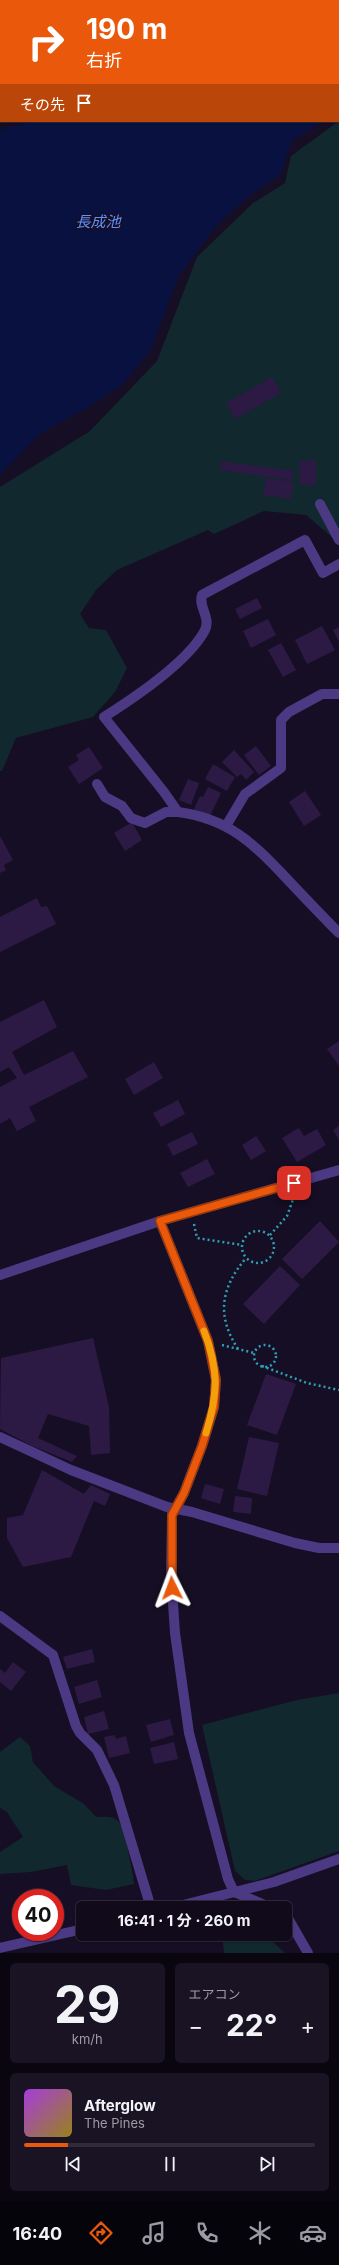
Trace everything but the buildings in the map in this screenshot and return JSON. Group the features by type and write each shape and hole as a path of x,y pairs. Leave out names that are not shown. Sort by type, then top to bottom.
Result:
{"street":[{"path":"320,504 339,540"},
{"path":"178,812 164,792 104,717 151,686 192,646 205,630 207,620 200,600 202,595 305,540 323,573 339,564"},
{"path":"226,826 245,794 282,768 281,720 289,712 322,694 339,694"},
{"path":"97,784 105,797 122,806 131,818 139,822 145,823 166,812 178,812 193,814 226,826 252,843 339,933"},
{"path":"0,1275 160,1221 339,1170"},
{"path":"160,1221 208,1341 216,1380 214,1407 202,1446 184,1493 172,1515 171,1573 181,1685 189,1733 216,1838 234,1892 255,1901"},
{"path":"0,1437 71,1470 176,1509 295,1543 319,1548 339,1548"},
{"path":"0,1616 53,1655 76,1726 80,1733 97,1750 114,1785 149,1901"},
{"path":"199,1901 274,1882 339,1860"},
{"path":"292,1925 308,1953"},
{"path":"0,1948 76,1931"}],"path":[{"path":"270,1235 286,1216 295,1194"},
{"path":"194,1224 197,1238 242,1245"},
{"path":"262,1231 270,1235 275,1248 270,1258 260,1263 254,1263 246,1258 242,1251 242,1245 247,1235 252,1232 262,1231"},
{"path":"238,1349 226,1324 224,1305 228,1285 246,1258"},
{"path":"222,1345 254,1353"},
{"path":"262,1366 269,1366 274,1361 274,1350 265,1345 258,1347 254,1353 255,1360 262,1366 306,1383 339,1390"}],"green space":[{"path":"339,122 339,543 306,515 264,511 214,534 208,530 117,570 96,590 80,614 89,628 106,630 127,668 115,692 93,717 16,738 2,771 0,771 0,487 90,431 157,361 197,257 253,203 285,183 291,156"},
{"path":"339,1693 339,1851 255,1881 245,1880 235,1871 202,1725 297,1700"},
{"path":"20,1737 30,1746 33,1762 54,1786 84,1804 96,1817 106,1817 118,1820 124,1834 134,1884 106,1890 71,1885 67,1865 31,1872 0,1874 0,1852 23,1837 7,1812 0,1808 0,1752"},
{"path":"223,1941 272,1941 285,1953 224,1953"}],"water":[{"name":"長成池","path":"30,122 322,122 292,141 280,175 248,197 218,224 178,277 151,350 123,384 90,406 40,434 0,475 0,130"}],"slow traffic":[{"path":"204,1331 208,1341 216,1380 214,1407 206,1433"}],"route":[{"path":"172,1588 172,1515 184,1493 202,1446 214,1407 216,1380 208,1341 160,1221 294,1183"}]}
